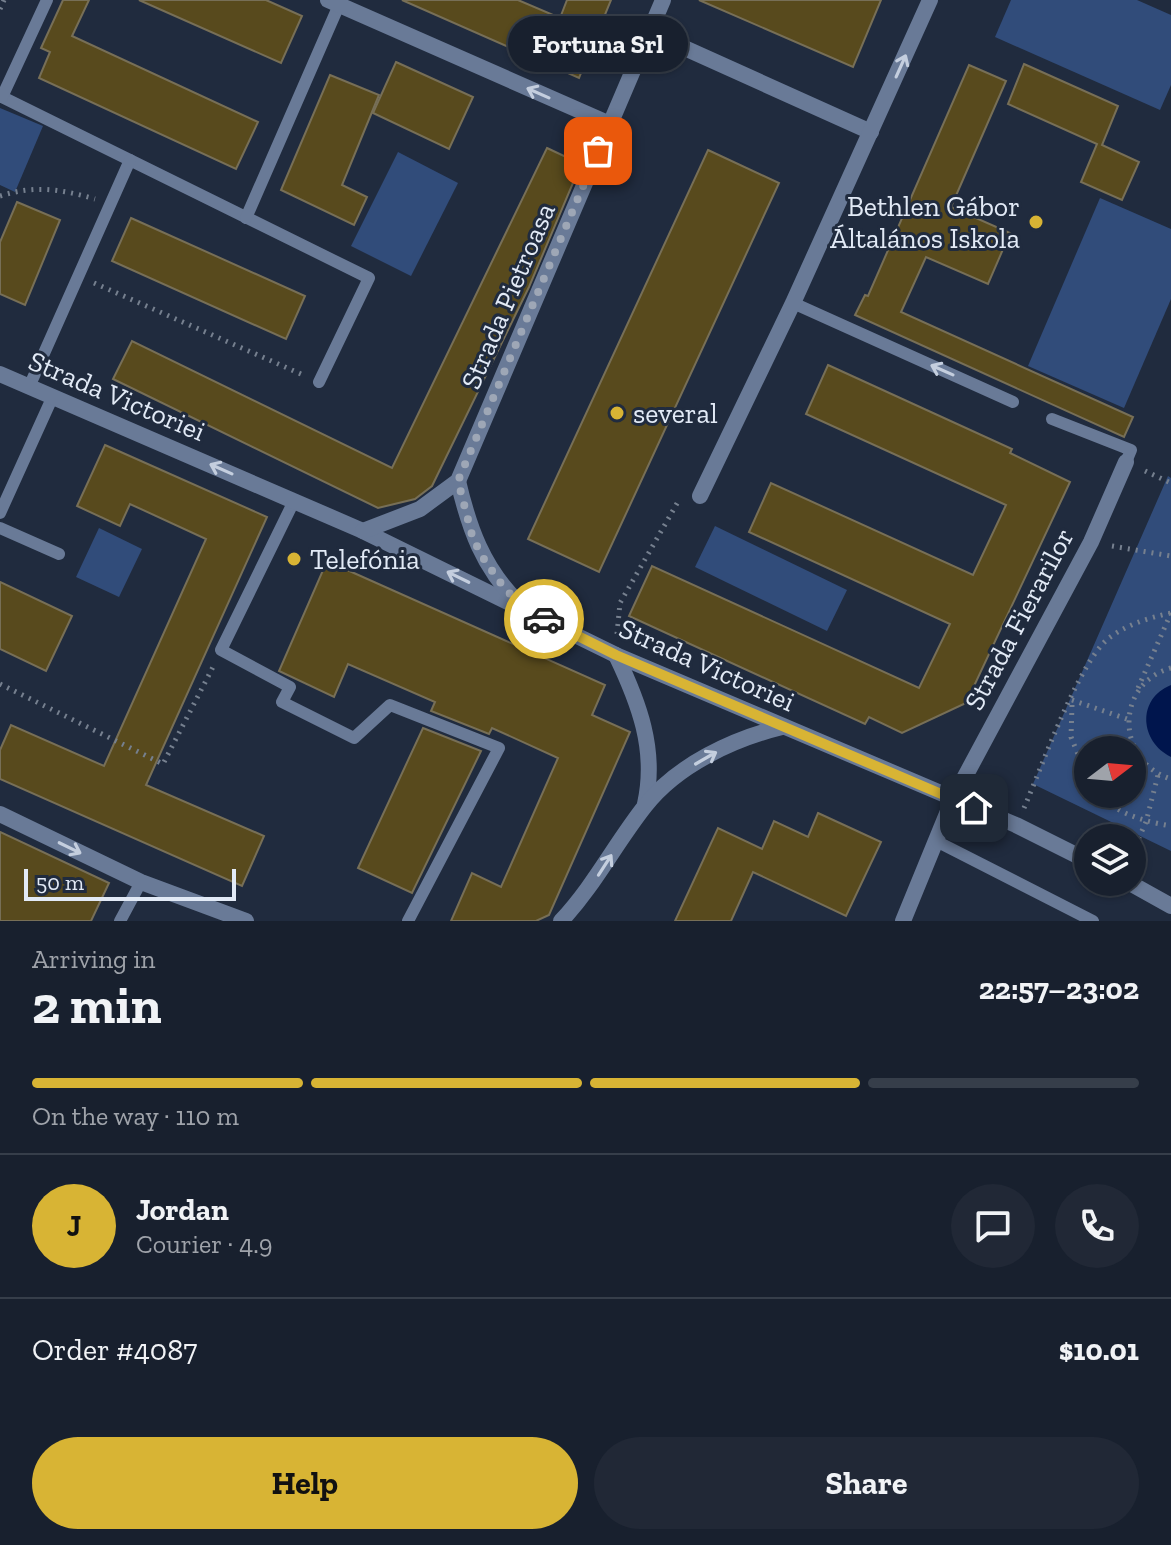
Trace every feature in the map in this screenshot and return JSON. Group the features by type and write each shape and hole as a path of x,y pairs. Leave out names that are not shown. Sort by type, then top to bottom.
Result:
{"street":[{"name":"Strada Pietroasa","path":"458,481 663,0"},
{"path":"700,496 793,303 930,0"},
{"path":"333,2 610,124"},
{"path":"649,32 871,132"},
{"name":"Strada Victoriei","path":"0,374 363,531 616,655 1016,825 1074,854"},
{"name":"Strada Fierarilor","path":"903,921 953,799 1091,542 1126,462"},
{"path":"363,531 420,509 458,481 473,539 505,589 528,611"},
{"path":"616,655 631,687 649,747 651,767 645,805"},
{"path":"561,921 586,894 645,805 660,789 700,761 743,739 782,727"},
{"path":"0,814 141,882 246,921"},
{"path":"1146,892 1171,906"}],"lane":[{"path":"47,0 1,97 369,278 319,382"},
{"path":"246,218 333,2"},
{"path":"29,387 130,160"},
{"path":"793,303 1013,402"},
{"path":"0,513 53,396"},
{"path":"1052,419 1131,450 1126,462"},
{"path":"294,501 221,650 290,687 282,702 354,738 390,705 499,748 408,921"},
{"path":"0,528 59,554"},
{"path":"936,841 1093,921"},
{"path":"120,921 141,882"}],"path":[{"path":"0,9 4,0"},
{"path":"0,196 24,188 59,189 111,203"},
{"path":"79,276 319,382"},
{"path":"616,655 620,603 686,489 700,496"},
{"path":"1091,542 1171,556"},
{"path":"1171,613 1127,719 1134,752 1158,775 1171,779"},
{"path":"1016,825 1085,667 1107,640 1136,621 1171,613"},
{"path":"0,684 163,764 221,650"},
{"path":"1134,696 1145,681 1171,668"},
{"path":"1072,700 1127,719"},
{"path":"1072,700 1071,737 1074,744"},
{"path":"1146,822 1158,775"},
{"path":"1119,808 1146,822 1171,826"}],"shaded area":[{"path":"1011,0 1137,0 1171,15 1171,85 1160,110 995,37"},
{"path":"0,108 43,126 15,192 0,185"},
{"path":"398,152 458,183 411,276 351,246"},
{"path":"1100,198 1171,229 1171,299 1124,408 1028,366"},
{"path":"1168,476 1171,478 1171,851 1146,839 1146,824 1115,824 1082,808 1146,808 1146,736 1074,736 1074,804 1033,784"},
{"path":"715,526 847,590 827,631 695,567"},
{"path":"99,528 142,549 119,597 76,577"},
{"path":"1171,685 1171,757 1153,741 1146,721 1152,700"}],"building":[{"path":"63,0 89,0 72,36 258,122 236,169 39,78 50,52 41,48"},
{"path":"139,0 266,0 302,16 281,63"},
{"path":"402,0 518,0 560,18 567,0 611,0 579,78"},
{"path":"699,0 881,0 853,67"},
{"path":"396,62 473,97 449,149 373,113"},
{"path":"1024,64 1118,106 1102,145 1139,162 1122,200 1081,182 1097,144 1008,104"},
{"path":"969,65 1006,81 951,207 1010,233 988,284 926,257 901,312 1133,417 1124,437 855,315 865,295 868,296"},
{"path":"330,75 379,95 342,185 367,197 354,225 281,190"},
{"path":"547,148 581,164 529,287 432,486 415,499 378,508 113,379 132,341 392,468"},
{"path":"708,150 779,183 599,572 528,539"},
{"path":"17,202 60,220 25,305 0,294 0,242"},
{"path":"131,218 305,296 286,339 112,261"},
{"path":"828,365 1012,449 1010,453 1070,482 966,703 902,733 869,717 865,724 629,616 652,566 919,688 950,624 749,532 771,483 973,575 1006,505 806,414"},
{"path":"105,445 267,517 146,785 264,836 242,886 0,779 0,750 11,725 104,766 206,539 130,504 120,526 77,506"},
{"path":"327,561 605,685 592,715 630,732 549,915 536,921 451,921 472,873 501,887 558,758 492,728 489,734 431,711 435,702 348,664 334,697 279,671"},
{"path":"0,582 72,616 46,671 0,649"},
{"path":"423,728 481,751 412,893 358,868"},
{"path":"818,813 881,842 846,916 753,872 731,921 675,921 718,828 762,849 774,821 808,837"},
{"path":"0,832 109,883 91,921 0,921"}],"way so far":[{"path":"544,619 528,611 505,589 485,561 473,539 458,481 598,151"}],"place":[{"name":"Fortuna Srl","path":"598,151"},
{"name":"Bethlen Gábor Általános Iskola","path":"1036,222"},
{"name":"several","path":"617,413"},
{"name":"Telefónia","path":"294,559"}],"route":[{"path":"544,619 616,655 974,808"}]}
